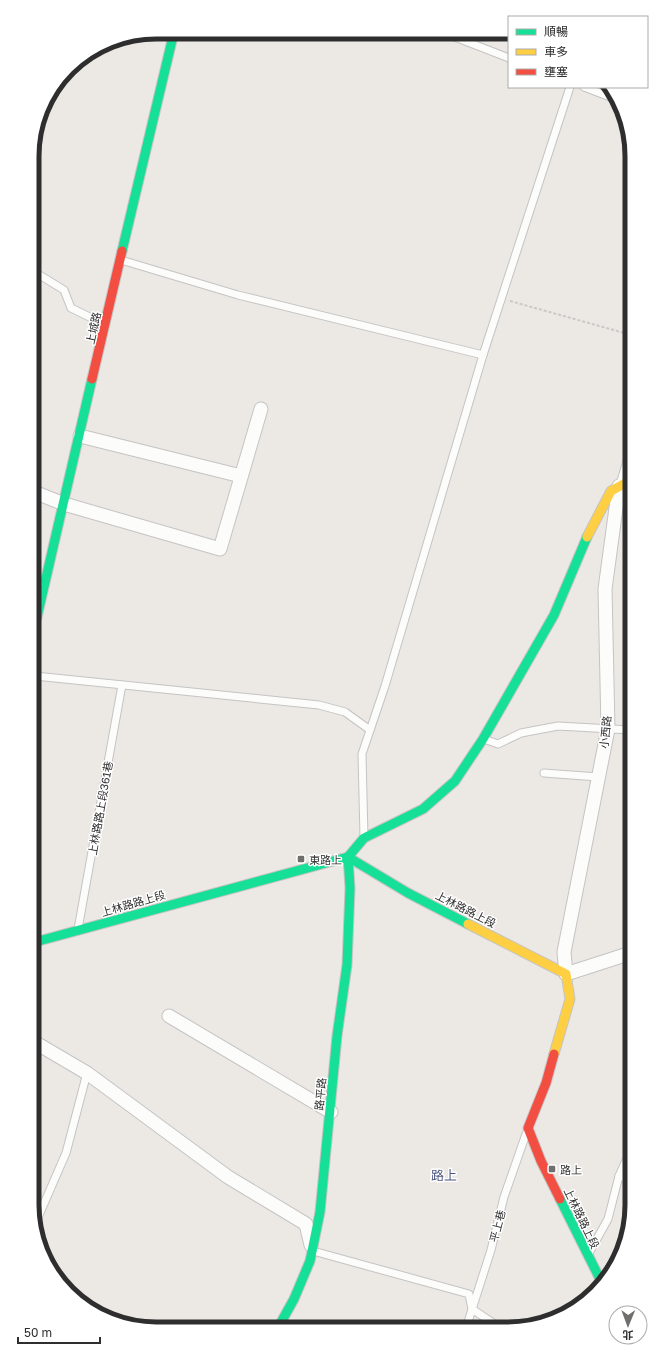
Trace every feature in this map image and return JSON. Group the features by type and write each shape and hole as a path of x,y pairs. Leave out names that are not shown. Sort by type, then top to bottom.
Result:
{"street":[{"name":"上城路","path":"39,609 172,39"},
{"path":"39,494 64,504 220,549 261,408"},
{"path":"80,436 241,476"},
{"path":"348,857 364,838 423,809 455,781 482,739 554,615 593,524 607,497 611,491 624,483"},
{"name":"小西路","path":"566,974 564,952 608,728 605,589 624,483"},
{"name":"上林路路上段","path":"39,941 348,857 408,893 566,974"},
{"name":"路平路","path":"281,1322 294,1299 310,1261 320,1212 331,1112 337,1036 347,965 350,888 348,857"},
{"path":"528,1128 546,1083 570,999 566,974 625,955"},
{"path":"169,1016 331,1112"},
{"path":"39,1045 87,1073 228,1176 306,1224 312,1250"},
{"name":"上林路路上段","path":"528,1128 541,1161 599,1279"}],"lane":[{"path":"460,39 508,58"},
{"path":"364,838 362,754 483,355 570,88"},
{"path":"587,88 608,96"},
{"path":"120,260 238,295 483,355"},
{"path":"39,275 64,290 71,308 106,325"},
{"path":"39,676 319,705 345,712 370,730"},
{"name":"上林路路上段361巷","path":"78,930 122,685"},
{"path":"482,739 498,744 521,733 558,726 625,730"},
{"path":"544,772 598,777"},
{"path":"40,1214 66,1153 87,1073"},
{"name":"平上巷","path":"468,1322 491,1250 504,1197 528,1128"},
{"path":"587,1256 608,1219 619,1176 625,1163"},
{"path":"619,1176 625,1177"},
{"path":"312,1250 469,1294 472,1309 492,1322"}],"path":[{"path":"501,298 625,333"}],"traffic: fast":[{"path":"122,251 172,39"},
{"path":"39,608 92,379"},
{"path":"348,857 364,838 423,809 455,781 483,739 554,615 587,537"},
{"path":"39,941 348,857 408,893 468,924"},
{"path":"281,1322 294,1299 310,1261 320,1212 337,1036 347,965 350,888 348,857"},
{"path":"560,1199 599,1278"}],"traffic: slow":[{"path":"587,537 611,491 625,483"},
{"path":"468,924 566,974 570,999 554,1054"}],"traffic: jam":[{"path":"92,379 122,251"},
{"path":"554,1054 546,1083 528,1128 541,1161 560,1199"}],"place":[{"name":"東路上","path":"301,859"},
{"name":"路上","path":"552,1169"}],"district":[{"name":"路上","path":"444,1175"}]}
